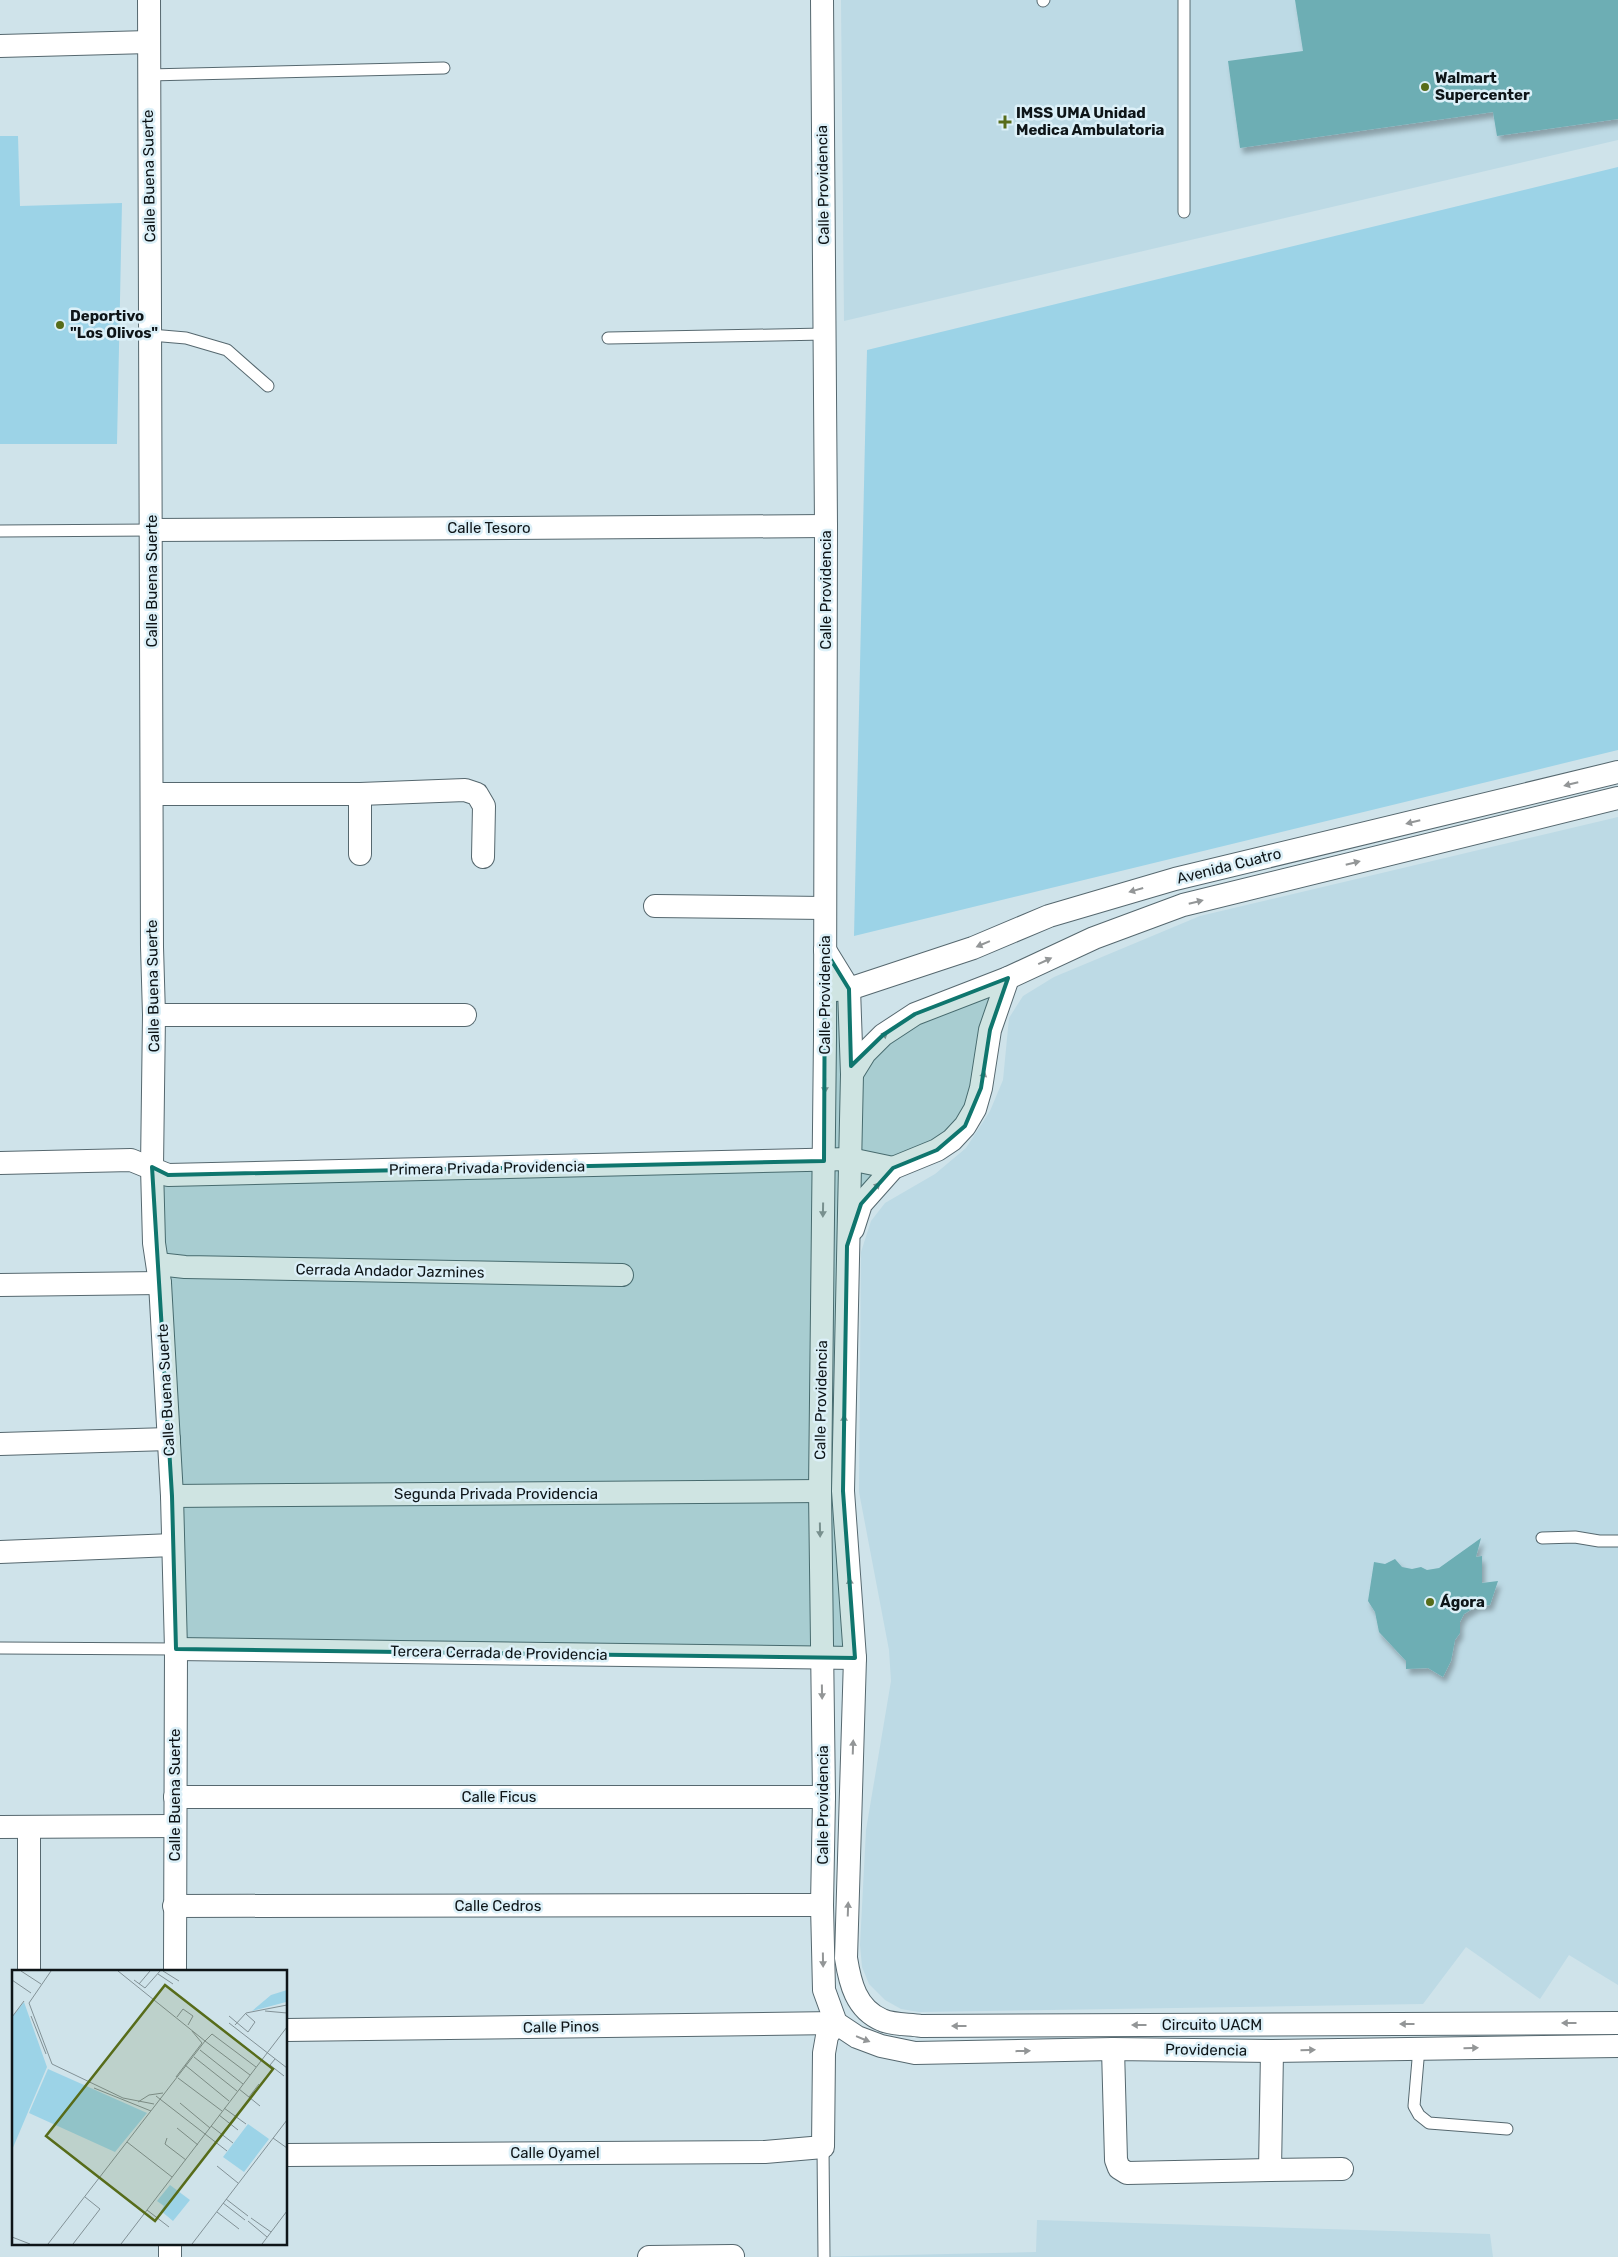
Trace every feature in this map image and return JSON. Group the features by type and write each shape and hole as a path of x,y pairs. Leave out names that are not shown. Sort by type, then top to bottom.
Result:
{"street":[{"name":"Calle Buena Suerte","path":"149,0 152,947 154,1015 152,1167 154,1243 159,1273 172,1496 176,1649 175,1970"},
{"name":"Calle Providencia","path":"822,0 826,526 824,1161 820,1491 824,1796 822,1905 824,1990 836,2023"},
{"path":"0,46 149,42"},
{"name":"Calle Tesoro","path":"152,530 826,526"},
{"path":"1611,774 1614,799"},
{"name":"Avenida Cuatro","path":"824,991 849,989 972,948 1049,916 1175,879 1611,774"},
{"path":"153,794 360,794 464,790 477,794 484,806 484,857"},
{"path":"360,794 360,854"},
{"name":"Avenida Cuatro","path":"852,1074 865,1053 883,1035 915,1014 1008,978 1094,938 1183,905 1614,799"},
{"path":"655,906 824,908"},
{"path":"825,950 849,989"},
{"path":"847,1246 861,1204 893,1168 937,1150 952,1140 965,1126 975,1108 981,1088 990,1030 1008,978"},
{"name":"Calle Providencia","path":"846,1958 855,1658 843,1491 852,1074 849,989"},
{"path":"154,1015 465,1015"},
{"name":"Primera Privada Providencia","path":"0,1163 131,1160 168,1175 850,1159 893,1168"},
{"name":"Cerrada Andador Jazmines","path":"0,1285 159,1273 185,1267 622,1275"},
{"path":"0,1444 169,1440"},
{"name":"Segunda Privada Providencia","path":"172,1496 820,1491"},
{"path":"0,1552 172,1545"},
{"name":"Tercera Cerrada de Providencia","path":"176,1649 855,1658"},
{"name":"Calle Ficus","path":"175,1797 824,1796"},
{"path":"0,1827 175,1826"},
{"path":"29,1827 29,1970"},
{"name":"Calle Cedros","path":"174,1906 822,1905"},
{"name":"Circuito UACM","path":"846,1958 851,1986 864,2008 882,2021 921,2026 1618,2023"},
{"path":"823,2147 824,2053 827,2036 836,2023"},
{"name":"Calle Pinos","path":"288,2030 836,2023"},
{"name":"Providencia","path":"836,2023 857,2037 881,2046 915,2053 1113,2049 1272,2051 1618,2046"},
{"path":"1113,2049 1116,2160 1119,2168 1127,2173 1342,2169"},
{"path":"1270,2170 1272,2051"},
{"name":"Calle Oyamel","path":"288,2155 764,2152 823,2147"},
{"path":"170,2244 170,2257"},
{"path":"649,2257 732,2256"}],"lane":[{"path":"1184,0 1184,212"},
{"path":"148,75 444,68"},
{"path":"608,338 825,334"},
{"path":"151,335 186,338 227,350 268,386"},
{"path":"0,530 152,530"},
{"path":"1542,1538 1575,1537 1599,1541 1618,1541"},
{"path":"0,1648 176,1649"},
{"path":"1419,2048 1414,2106 1420,2115 1429,2122 1507,2130"},
{"path":"823,2147 824,2257"}],"highlighted area":[{"path":"825,950 849,989 851,1066 883,1035 915,1014 1008,978 990,1030 981,1088 965,1126 937,1150 893,1168 861,1204 847,1246 843,1491 855,1658 176,1649 172,1496 152,1167 168,1175 824,1161"}],"shaded area":[{"path":"841,0 1618,0 1618,140 844,321"},
{"name":"Deportivo \"Los Olivos\"","path":"0,136 18,136 20,206 122,203 117,444 0,444"},
{"path":"1618,167 1618,750 854,936 867,350"},
{"path":"1618,817 1618,1985 1569,1955 1540,1999 1466,1947 1423,2004 919,2012 901,2009 885,2000 869,1984 862,1967 860,1945 866,1830 891,1681 889,1650 859,1492 861,1252 871,1221 885,1203 935,1174 966,1148 990,1111 1003,1080 1009,1018 1023,996 1054,977 1200,916"},
{"path":"1037,2220 1490,2234 1493,2257 808,2257 1036,2252"}],"building":[{"name":"Walmart Supercenter","path":"1295,0 1618,0 1618,119 1497,136 1493,112 1240,148 1228,61 1303,51"},
{"name":"Ágora","path":"1481,1538 1476,1557 1482,1556 1482,1583 1498,1581 1490,1605 1477,1606 1464,1614 1460,1622 1460,1633 1455,1640 1451,1661 1443,1677 1428,1668 1406,1669 1406,1661 1379,1632 1375,1612 1368,1601 1374,1562 1385,1564 1395,1559 1402,1567 1412,1569 1421,1567 1427,1570 1439,1568"}],"place":[{"name":"Walmart Supercenter","path":"1425,87"},
{"name":"IMSS UMA Unidad Medica Ambulatoria","path":"1005,122"},
{"name":"Deportivo \"Los Olivos\"","path":"60,325"},
{"name":"Ágora","path":"1430,1602"}]}
